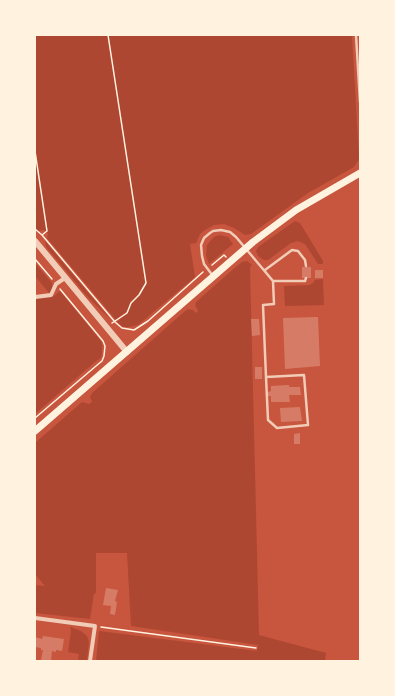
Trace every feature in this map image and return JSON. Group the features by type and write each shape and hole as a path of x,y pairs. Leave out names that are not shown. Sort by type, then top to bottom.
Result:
{"main road":[{"path":"35,431 245,248 296,210 360,173"}],"street":[{"path":"35,241 127,352"},
{"path":"35,297 51,295 56,284 65,278"},
{"path":"35,618 95,626 90,661"}],"lane":[{"path":"356,35 360,102"},
{"path":"213,276 204,264 201,245 204,238 213,231 221,230 230,232 236,237 273,281 274,304 263,305 266,377 268,420 277,428 308,426 304,375 266,377"},
{"path":"265,270 292,250 298,251 306,260 306,266"},
{"path":"273,281 305,281 306,278"}],"path":[{"path":"108,35 146,283 139,295 131,303 127,313 115,322"},
{"path":"35,151 47,231 42,235"},
{"path":"35,230 42,235 115,322 122,328 134,330 148,321 224,255 230,261"},
{"path":"35,259 104,340 105,351 102,360 99,363 35,418"},
{"path":"95,626 256,648"}],"shaded area":[{"path":"35,35 352,35 359,159 354,167 308,193 251,234 245,235 224,224 214,225 205,230 200,234 196,243 190,244 195,277 138,325 123,327 117,322 129,311 116,320 47,238 48,234 44,230 37,231 35,228"},
{"path":"295,221 300,223 323,261 323,264 318,264 305,244 298,241 291,243 268,260 264,260 258,256 256,251 258,247"},
{"path":"219,235 228,237 233,244 209,264 206,255 207,245 214,237"},
{"path":"45,241 111,320 86,295 46,247"},
{"path":"247,261 252,265 250,267 259,635 326,653 325,661 96,661 99,631 257,651 258,645 131,626 127,553 96,553 96,593 94,594 90,619 35,613 35,585 45,586 35,574 35,443 82,402 89,404 92,402 90,397 92,393 184,312 188,309 193,310 196,313 198,311 195,305 196,302 242,262"},
{"path":"35,263 52,283 52,291 49,293 35,276"},
{"path":"323,279 324,305 285,306 284,286 309,285 315,280"},
{"path":"60,291 101,341 101,358 35,414 35,299 53,297"},
{"path":"70,627 81,631 87,636 89,642 87,661 78,661 79,654 68,652 71,631"}],"building":[{"path":"302,267 311,267 311,278 302,278"},
{"path":"315,270 323,270 323,278 315,278"},
{"path":"318,317 320,366 285,369 283,318"},
{"path":"251,319 259,319 260,335 252,336"},
{"path":"255,367 262,367 262,379 255,379"},
{"path":"289,385 289,387 300,387 301,395 289,395 290,402 271,402 271,396 268,396 268,392 271,391 271,386"},
{"path":"300,407 302,421 281,422 280,408"},
{"path":"300,433 300,444 294,444 294,434"},
{"path":"106,588 118,590 115,601 117,602 115,615 110,614 111,606 103,605"},
{"path":"43,636 64,639 62,651 52,651 51,661 41,660 43,650 35,647 35,637 42,639"}]}
